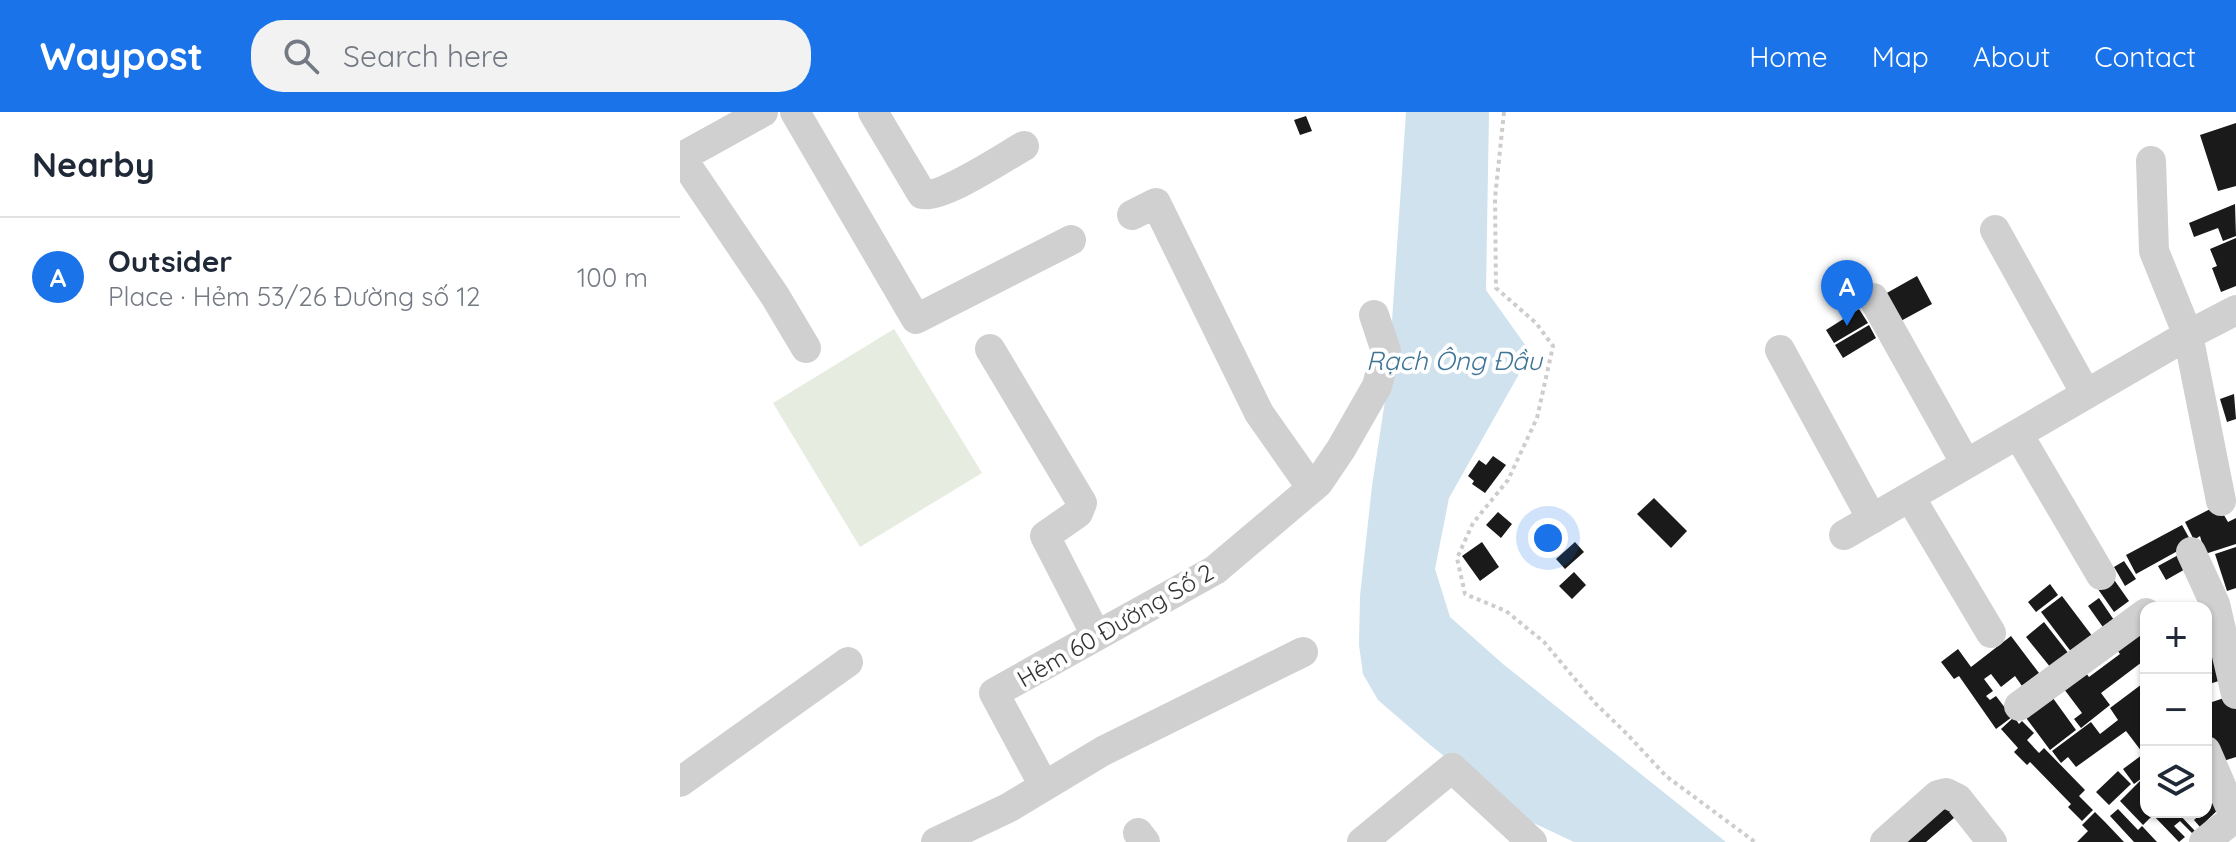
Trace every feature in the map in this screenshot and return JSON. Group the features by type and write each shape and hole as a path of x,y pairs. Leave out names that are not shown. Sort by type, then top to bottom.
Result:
{"street":[{"path":"795,112 916,319 1071,240"},
{"path":"873,112 922,194 931,196 1024,146"},
{"path":"750,115 681,157 775,296 806,348"},
{"path":"2151,161 2154,251 2188,335 2221,501"},
{"path":"1132,215 1156,203 1259,413 1311,487"},
{"path":"1995,230 2086,394"},
{"path":"1873,298 1966,464"},
{"path":"1844,535 2236,310"},
{"name":"Hẻm 60 Đường Số 2","path":"1044,786 994,693 1215,570 1318,483 1377,386 1386,351 1374,315"},
{"path":"990,349 1082,503 1078,513 1045,536 1096,635"},
{"path":"1780,350 1872,519"},
{"path":"2018,434 2101,575"},
{"path":"1910,497 1991,633"},
{"path":"2191,552 2215,604 2236,694"},
{"path":"2019,706 2140,617"},
{"path":"936,842 1008,808 1103,751 1303,652"},
{"path":"680,782 848,662"},
{"path":"2204,842 2235,817 2212,765"},
{"path":"1362,842 1452,768 1532,842"},
{"path":"1885,842 1938,795 1946,793 1958,799 1992,842"}],"path":[{"path":"1504,112 1495,198 1496,288 1536,323 1553,346 1537,418 1508,480 1473,523 1457,558 1465,594 1506,611 1544,642 1595,703 1666,776 1755,842"}],"shaded area":[{"path":"894,329 982,473 860,547 773,403"}],"water":[{"name":"Rạch Ông Đầu","path":"1406,112 1489,112 1486,290 1531,353 1449,498 1435,569 1450,617 1503,664 1726,842 1574,842 1521,817 1429,744 1378,700 1363,674 1359,645 1360,596 1388,381"}],"building":[{"path":"1306,116 1312,131 1300,135 1294,120"},
{"path":"2236,123 2236,186 2218,191 2200,135"},
{"path":"2235,204 2236,236 2223,241 2218,228 2194,237 2189,223"},
{"path":"2236,238 2236,286 2221,292 2212,268 2217,266 2210,249"},
{"path":"1917,276 1932,304 1899,322 1885,294"},
{"path":"1859,309 1868,323 1834,343 1826,330"},
{"path":"1869,325 1876,338 1843,358 1835,345"},
{"path":"2234,394 2236,419 2227,422 2220,399"},
{"path":"1493,456 1506,465 1485,493 1472,484 1474,481 1468,476 1479,460 1486,465"},
{"path":"1654,498 1687,531 1671,548 1637,514"},
{"path":"2218,505 2228,522 2236,518 2236,544 2205,554 2200,536 2194,540 2185,522"},
{"path":"1498,512 1512,524 1501,538 1486,525"},
{"path":"2182,525 2192,543 2136,574 2126,555"},
{"path":"1482,542 1499,567 1480,581 1462,556"},
{"path":"1575,542 1584,552 1565,569 1556,559"},
{"path":"2195,546 2203,559 2166,580 2158,566"},
{"path":"2236,547 2236,588 2227,591 2215,554"},
{"path":"2124,561 2136,579 2125,586 2114,567"},
{"path":"2108,571 2129,601 2114,612 2093,582"},
{"path":"1574,572 1586,585 1572,599 1559,586"},
{"path":"2050,584 2058,595 2036,612 2028,602"},
{"path":"2062,596 2093,637 2072,653 2041,612"},
{"path":"2099,598 2116,623 2105,630 2088,606"},
{"path":"2044,622 2069,654 2051,668 2026,637"},
{"path":"2140,629 2140,664 2101,693 2110,705 2081,728 2074,719 2082,713 2058,681 2080,665 2089,677 2120,654 2108,638"},
{"path":"2011,636 2039,673 2022,686 2015,676 2001,687 1991,674 1984,679 1993,691 1986,696 1990,700 1996,696 2012,717 1996,729 1959,676 1954,679 1941,662 1958,649 1971,667"},
{"path":"2212,641 2225,679 2212,683 2212,674"},
{"path":"2140,686 2140,749 2126,731 2076,767 2068,757 2061,763 2052,751 2091,722 2100,734 2118,720 2110,708"},
{"path":"2050,694 2076,730 2050,750 2021,711"},
{"path":"2236,694 2236,757 2220,762 2212,737 2212,702"},
{"path":"2014,717 2034,733 2027,740 2039,753 2044,748 2085,790 2079,796 2093,810 2082,821 2068,807 2071,804 2030,762 2027,765 2014,752 2018,748 2001,729"},
{"path":"2140,756 2140,780 2134,784 2123,769"},
{"path":"2118,771 2131,784 2109,805 2096,792"},
{"path":"2140,781 2140,818 2150,818 2143,825 2120,801"},
{"path":"1946,792 1962,811 1926,842 1888,842"},
{"path":"2215,800 2222,806 2212,816"},
{"path":"2118,809 2138,830 2142,826 2157,842 2134,842 2110,816"},
{"path":"2095,812 2124,842 2077,842 2088,831 2082,825"},
{"path":"2156,818 2183,818 2195,831 2192,833 2180,821 2174,826 2185,837 2179,842"},
{"path":"2196,818 2209,818 2200,827 2194,820"}],"place":[{"name":"Outsider","path":"1847,326"}]}
